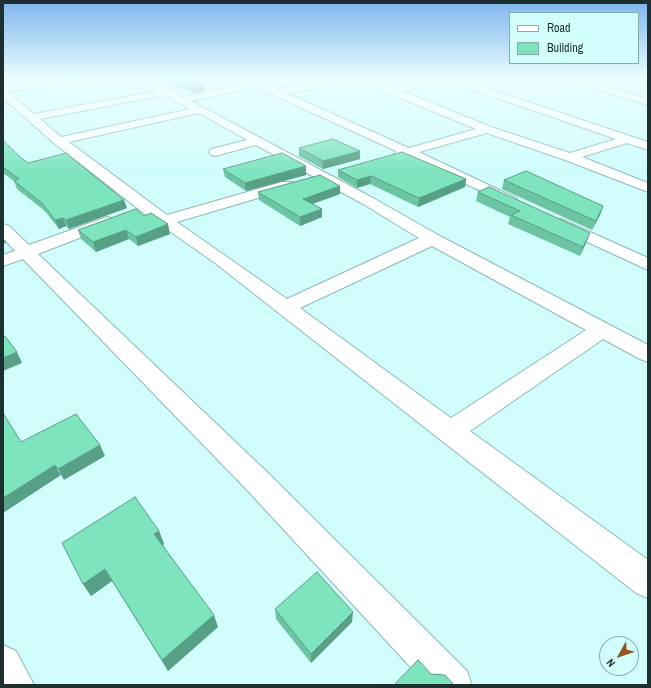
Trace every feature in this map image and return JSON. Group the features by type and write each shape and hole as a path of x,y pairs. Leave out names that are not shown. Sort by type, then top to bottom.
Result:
{"street":[{"path":"22,110 59,141 134,212 166,220 286,307 648,581"},
{"path":"31,118 72,110"},
{"path":"59,141 200,110"},
{"path":"200,110 257,141 308,179 368,201 432,239 648,354"},
{"path":"317,110 520,205"},
{"path":"442,110 487,129 570,157 648,188"},
{"path":"541,110 648,146"},
{"path":"386,158 487,129"},
{"path":"570,157 628,140"},
{"path":"215,152 257,141"},
{"path":"166,220 342,170"},
{"path":"14,258 134,212"},
{"path":"548,218 648,265"},
{"path":"3,229 14,258 258,482 453,685"},
{"path":"286,307 432,239"},
{"path":"451,431 602,329"}],"building":[{"path":"333,139 360,151 323,161 299,148"},
{"path":"3,140 28,163 66,153 124,200 66,220 63,218 55,220 42,203 14,181 19,179 3,167"},
{"path":"402,152 466,179 419,198 371,176 357,180 338,170"},
{"path":"282,153 306,166 245,183 223,169"},
{"path":"526,171 603,206 596,221 504,180"},
{"path":"320,175 340,186 303,199 322,209 300,217 258,192"},
{"path":"489,187 590,233 583,247 511,215 520,211 478,192"},
{"path":"136,209 144,216 151,213 168,224 136,237 126,230 93,242 78,230"},
{"path":"3,336 5,336 17,352 3,358"},
{"path":"3,413 21,442 76,414 100,445 58,469 55,465 3,498"},
{"path":"135,497 159,531 154,534 214,615 162,660 105,569 83,584 62,543"},
{"path":"317,572 353,612 311,654 275,609"},
{"path":"418,660 431,674 445,675 454,685 394,685"}]}
